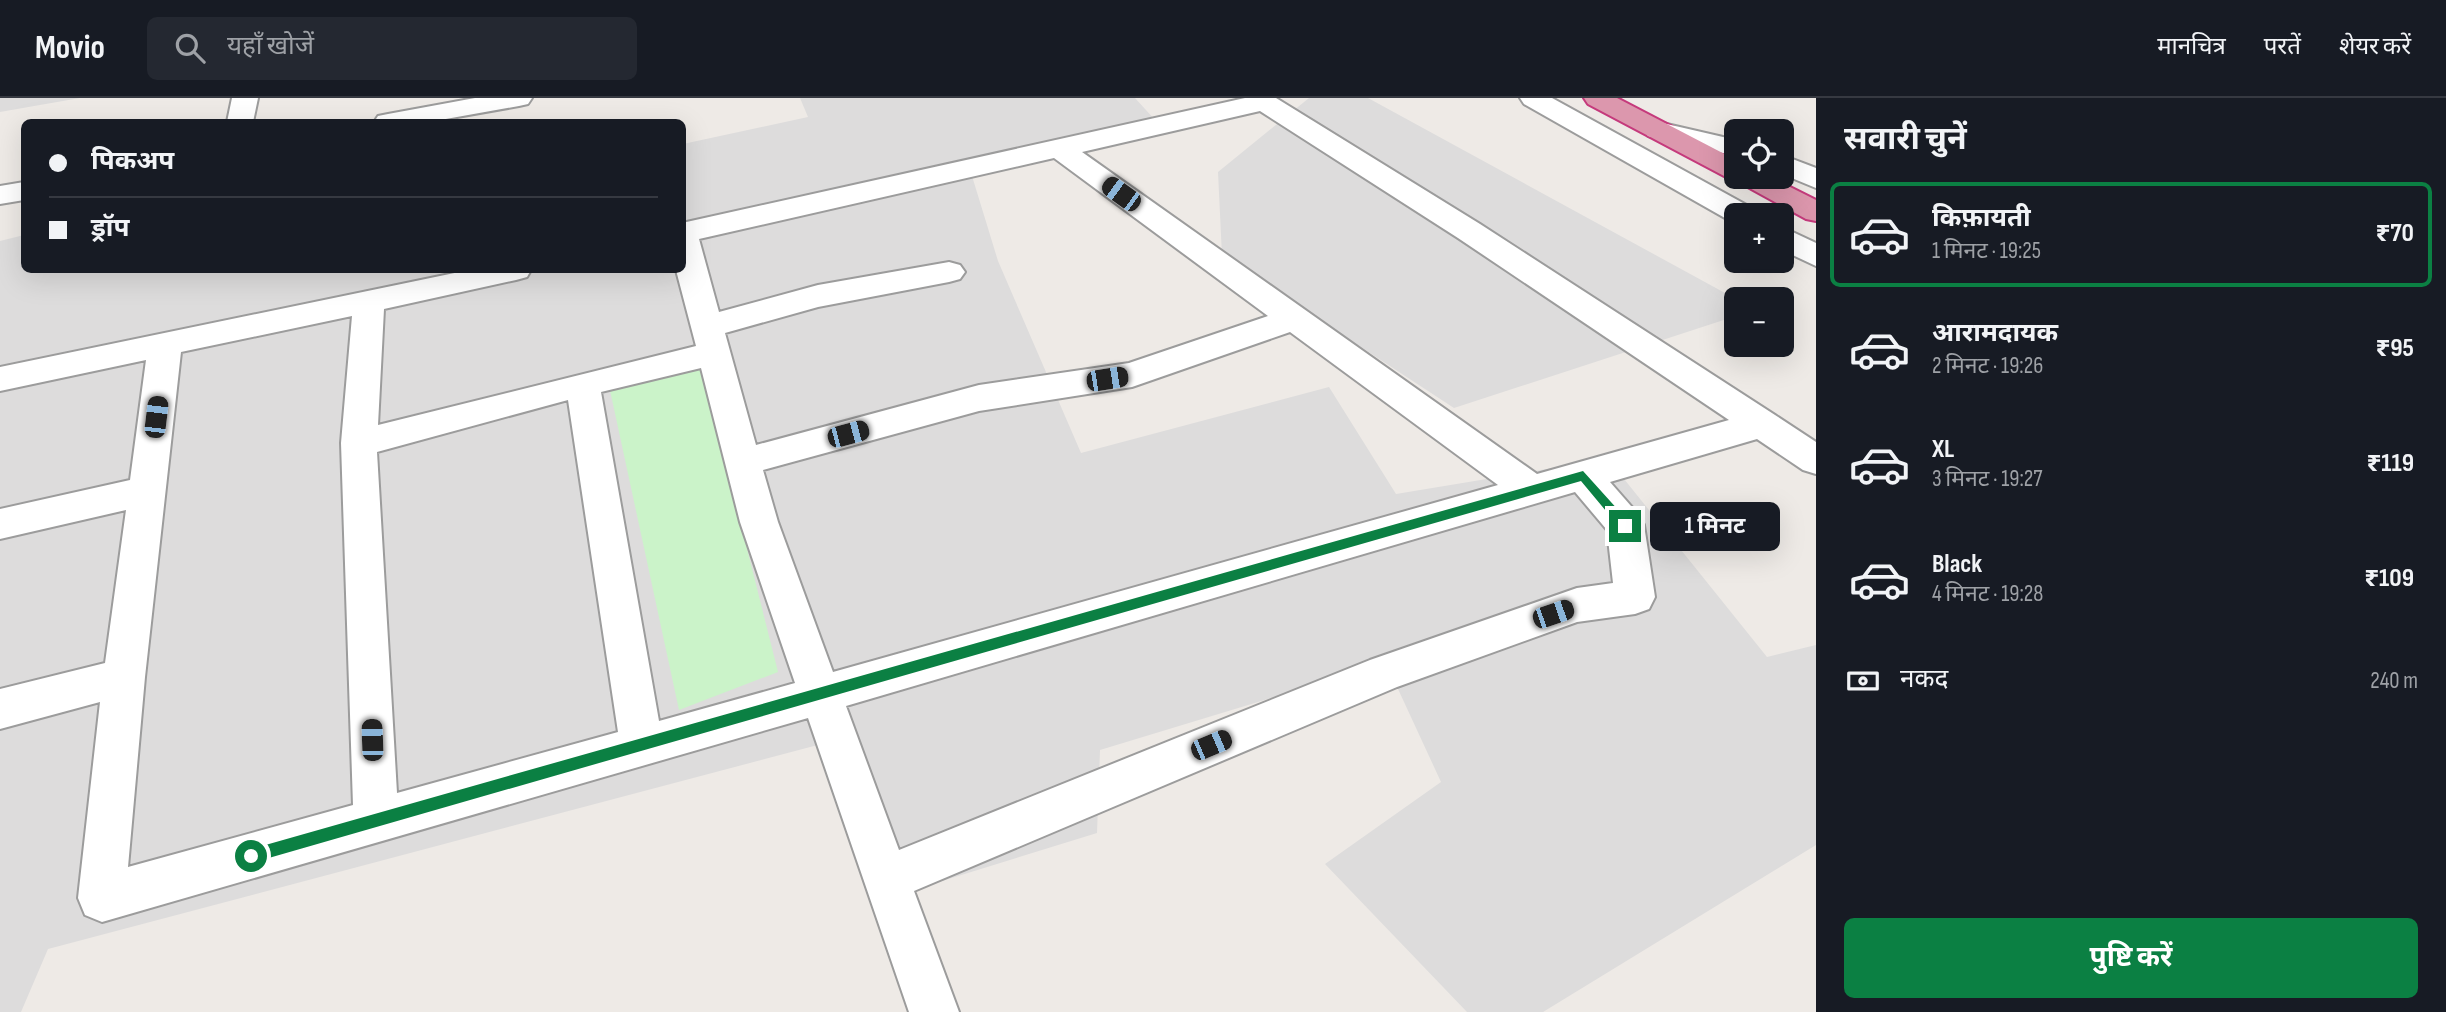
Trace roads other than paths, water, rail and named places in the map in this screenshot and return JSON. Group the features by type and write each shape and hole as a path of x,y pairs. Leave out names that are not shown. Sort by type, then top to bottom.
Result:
{"highway":[{"path":"1597,98 1724,165"},
{"path":"1771,189 1816,212"}],"street":[{"path":"241,119 245,98"},
{"path":"404,119 519,98"},
{"path":"1533,98 1724,205"},
{"path":"686,232 1261,100 1469,231 1816,460"},
{"path":"1658,130 1724,145"},
{"path":"1057,147 1531,490"},
{"path":"1794,169 1816,178"},
{"path":"0,195 21,192"},
{"path":"686,244 759,522 934,1012"},
{"path":"1794,244 1816,256"},
{"path":"359,443 583,384 711,340 818,296 949,272"},
{"path":"0,379 502,273"},
{"path":"369,301 359,443 376,821"},
{"path":"743,462 979,398 1132,375 1293,319"},
{"path":"165,344 124,677 102,898 1763,424"},
{"path":"583,384 642,746"},
{"path":"886,879 1385,673 1577,605 1635,597 1625,526 1583,476"},
{"path":"0,524 146,491"},
{"path":"0,709 124,677"}]}
